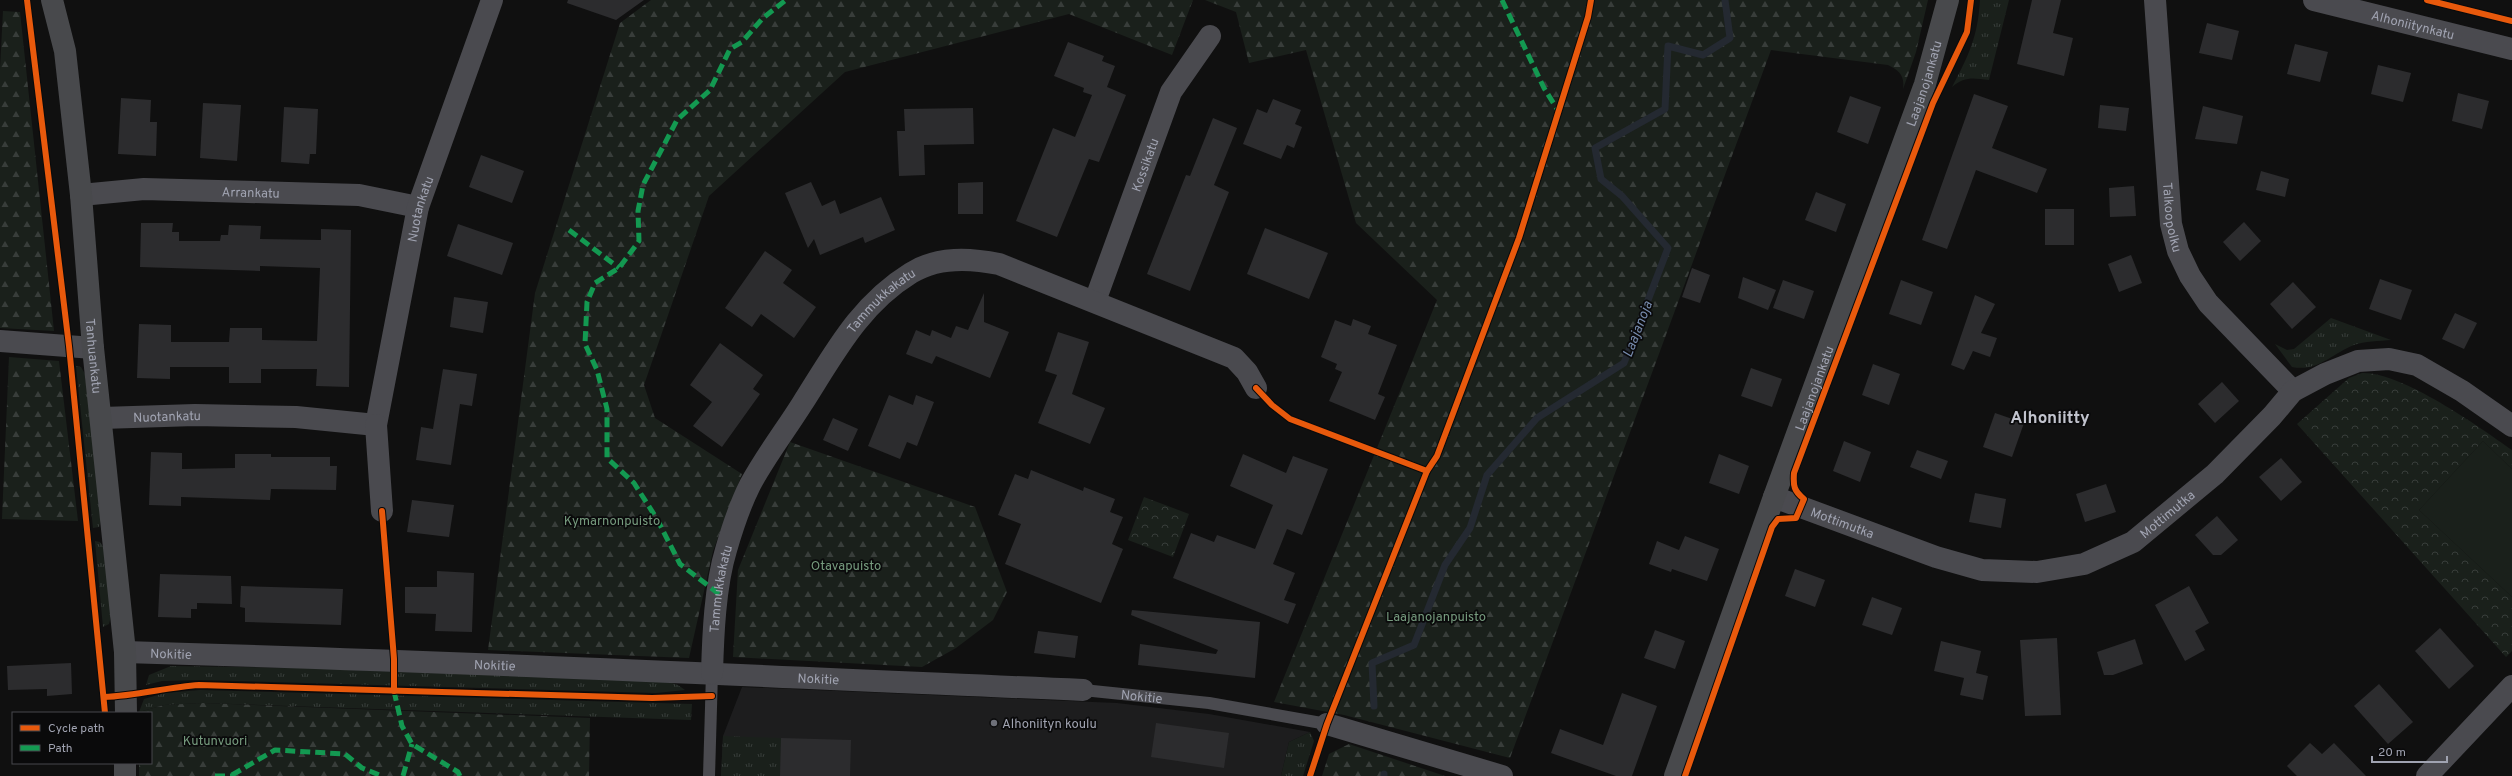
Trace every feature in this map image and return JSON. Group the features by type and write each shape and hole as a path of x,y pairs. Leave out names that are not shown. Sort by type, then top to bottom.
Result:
{"street":[{"name":"Tanhuankatu","path":"52,0 64,51 81,195 93,348 102,418 125,652 126,712"},
{"name":"Nuotankatu","path":"382,511 376,425 418,207 492,0"},
{"name":"Laajanojankatu","path":"1675,776 1774,497 1925,84 1948,0"},
{"name":"Talkoopolku","path":"2155,0 2171,224 2178,251 2190,276 2208,303 2293,391"},
{"name":"Alhoniitynkatu","path":"2314,0 2512,49"},
{"name":"Kossikatu","path":"1095,301 1171,92 1210,36"},
{"name":"Arrankatu","path":"81,195 144,189 359,195 418,207"},
{"name":"Tammukkakatu","path":"712,673 713,639 726,552 750,486 851,327 861,314 887,290 912,272 933,263 954,259 980,260 999,264 1095,301 1234,358 1247,372 1256,388"},
{"path":"0,341 93,348"},
{"name":"Mottimutka","path":"1774,497 1936,557 1982,570 2037,572 2084,564 2133,542 2215,474 2272,416 2293,391 2324,374 2358,361 2389,359 2417,365 2462,391 2512,426"},
{"name":"Nuotankatu","path":"102,418 195,415 296,417 376,425"},
{"name":"Nokitie","path":"125,652 386,659 519,667 712,673 1083,690"},
{"path":"2428,776 2512,686"},
{"name":"Nokitie","path":"1327,724 1502,776"},
{"path":"125,764 125,776"}],"lane":[{"path":"709,776 712,673"},
{"name":"Nokitie","path":"1083,690 1209,703 1327,724"}],"shaded area":[{"name":"Alhoniityn koulu","path":"742,687 1117,703 1209,714 1310,732 1289,742 1281,776 721,776 723,736"}],"green space":[{"name":"Kymarnonpuisto","path":"651,0 1193,0 1172,55 1069,14 845,72 709,196 644,385 655,418 742,474 713,551 689,658 488,650 535,293 620,23"},
{"name":"Laajanojanpuisto","path":"1205,0 1928,0 1916,52 1903,89 1902,77 1898,71 1888,65 1771,50 1510,758 1344,715 1274,702 1437,300 1356,223 1306,50 1249,63 1236,12"},
{"path":"1980,0 2009,0 1989,80 1974,78 1965,79 1956,83 1952,87 1972,45 1979,13"},
{"path":"3,11 20,12 54,331 0,328 0,70"},
{"path":"2331,318 2391,340 2372,341 2354,345 2317,365 2301,368 2292,367 2275,344 2287,350 2294,349"},
{"path":"9,357 59,361 78,521 2,519"},
{"path":"76,366 81,367 85,374 102,517 99,527 93,528"},
{"path":"2362,373 2379,375 2398,381 2418,391 2460,415 2512,450 2512,469 2483,441 2419,510 2512,597 2512,651 2506,657 2297,424 2349,378"},
{"path":"2483,441 2512,469 2512,597 2419,510"},
{"name":"Otavapuisto","path":"790,442 975,507 1007,592 993,620 956,648 922,667 733,657 738,570"},
{"path":"1144,497 1189,514 1173,557 1128,540"},
{"path":"95,541 100,542 104,548 111,616 109,624 103,627"},
{"path":"171,666 358,669 665,681 678,685 685,690 656,693 200,680 162,681 146,685 149,675"},
{"path":"200,690 692,704 691,720 203,703 164,705 139,712 144,699 165,693"},
{"name":"Kutunvuori","path":"203,703 590,718 589,776 139,776 139,764 152,764 152,712 139,712 164,705"},
{"path":"1310,732 1314,741 1303,776 1281,776 1289,742"},
{"path":"723,736 781,738 780,776 721,776"},
{"path":"1349,744 1445,776 1322,776 1329,754"}],"building":[{"path":"568,0 644,0 616,20 567,3"},
{"path":"2032,0 2061,0 2053,33 2073,38 2064,76 2017,64"},
{"path":"2207,23 2239,31 2232,60 2199,53"},
{"path":"1068,42 1104,56 1102,61 1115,66 1107,87 1126,95 1099,162 1089,159 1057,237 1016,221 1053,128 1075,137 1092,95 1083,92 1084,88 1054,76"},
{"path":"2295,44 2328,52 2320,82 2287,74"},
{"path":"2378,65 2411,73 2403,102 2371,94"},
{"path":"2458,93 2489,101 2482,129 2452,121"},
{"path":"1974,94 2008,106 1992,148 2047,169 2037,193 1976,170 1947,249 1922,240"},
{"path":"1850,96 1881,107 1868,144 1837,132"},
{"path":"121,98 151,100 150,122 157,122 156,156 118,154"},
{"path":"1273,99 1301,110 1295,124 1302,127 1294,148 1287,145 1281,159 1243,144 1257,109 1267,113"},
{"path":"203,103 241,105 237,161 200,158"},
{"path":"2100,105 2129,108 2126,131 2098,128"},
{"path":"2203,106 2243,116 2237,144 2195,139"},
{"path":"284,107 318,109 316,154 310,154 309,164 281,162"},
{"path":"973,108 974,144 924,145 925,175 899,176 897,131 905,131 904,109"},
{"path":"1213,118 1237,128 1214,185 1229,192 1190,291 1147,274 1186,175 1190,176"},
{"path":"481,155 524,171 512,203 469,187"},
{"path":"2261,171 2289,179 2285,197 2256,190"},
{"path":"811,182 822,206 835,200 840,214 881,197 895,230 865,243 863,237 820,255 814,239 808,248 785,193"},
{"path":"983,182 983,214 958,214 958,183"},
{"path":"2134,186 2136,216 2110,217 2109,188"},
{"path":"1816,192 1846,204 1836,232 1805,220"},
{"path":"2045,209 2074,209 2074,245 2045,245"},
{"path":"2244,222 2261,241 2240,261 2223,242"},
{"path":"141,223 173,223 172,232 179,232 179,241 220,241 221,235 228,235 229,225 261,226 260,239 321,240 321,229 351,230 349,387 316,386 317,369 261,369 261,383 229,383 229,367 170,367 170,379 137,378 139,324 171,325 171,342 229,342 230,328 262,328 262,340 317,341 320,268 260,266 260,271 140,267"},
{"path":"458,224 513,243 502,275 447,256"},
{"path":"1265,228 1328,253 1309,299 1247,274"},
{"path":"765,251 792,270 783,283 816,307 794,338 761,314 752,327 725,308"},
{"path":"2131,255 2142,283 2119,292 2108,264"},
{"path":"1692,268 1710,275 1700,303 1682,297"},
{"path":"1743,277 1776,290 1768,310 1738,298"},
{"path":"2380,279 2412,290 2401,320 2369,309"},
{"path":"1783,280 1814,291 1804,319 1773,308"},
{"path":"1901,280 1933,292 1921,325 1889,314"},
{"path":"2293,282 2316,307 2292,329 2270,304"},
{"path":"984,293 984,322 1009,332 990,378 936,356 932,364 906,354 916,330 930,336 932,330 951,338 956,326 968,330"},
{"path":"1975,295 1995,304 1981,333 1997,338 1990,357 1973,351 1964,370 1951,365"},
{"path":"454,297 488,302 483,333 450,327"},
{"path":"2455,313 2477,323 2464,349 2442,339"},
{"path":"1353,319 1371,326 1368,334 1397,345 1378,394 1385,397 1375,420 1329,401 1342,372 1335,369 1337,364 1321,357 1335,320 1351,326"},
{"path":"1058,332 1089,342 1072,394 1105,408 1090,444 1038,423 1057,375 1045,371"},
{"path":"720,343 763,375 753,389 760,394 722,447 693,426 712,402 690,385"},
{"path":"1873,364 1900,374 1889,405 1862,395"},
{"path":"1751,368 1782,379 1772,407 1741,396"},
{"path":"443,369 477,374 472,406 460,404 451,465 416,460 421,427 433,429"},
{"path":"2222,382 2239,401 2215,423 2198,404"},
{"path":"889,395 913,405 916,395 934,402 917,446 907,442 900,459 868,446"},
{"path":"1995,413 2024,423 2012,457 1983,447"},
{"path":"833,418 858,429 848,451 823,440"},
{"path":"1844,441 1871,452 1860,482 1833,471"},
{"path":"1917,450 1948,461 1941,479 1910,467"},
{"path":"151,452 182,453 182,469 235,468 235,454 271,454 271,457 330,457 330,466 337,466 336,490 271,489 270,500 181,497 181,506 149,505"},
{"path":"1243,454 1286,473 1293,456 1328,469 1302,535 1287,529 1273,564 1295,573 1284,600 1296,604 1288,624 1173,578 1191,533 1214,542 1217,535 1255,549 1273,505 1230,486"},
{"path":"1719,454 1749,466 1739,494 1709,483"},
{"path":"2281,458 2302,482 2281,501 2259,477"},
{"path":"1031,470 1083,491 1084,487 1115,499 1110,512 1123,517 1112,544 1123,549 1101,603 1005,564 1021,524 998,515 1015,474 1028,479"},
{"path":"2106,484 2116,512 2085,522 2076,494"},
{"path":"1975,493 2006,499 2001,528 1969,522"},
{"path":"412,500 454,505 449,537 407,532"},
{"path":"2217,516 2238,540 2221,555 2213,555 2195,535"},
{"path":"1685,536 1719,549 1707,581 1672,569 1671,572 1649,564 1657,541 1679,550"},
{"path":"1795,569 1825,580 1815,607 1785,596"},
{"path":"437,571 474,573 472,632 435,631 436,614 405,613 405,587 437,587"},
{"path":"160,574 231,576 232,604 197,603 197,609 191,609 191,618 158,617"},
{"path":"241,586 343,589 341,625 245,622 245,608 240,607"},
{"path":"2189,586 2209,623 2195,631 2205,650 2185,661 2155,605"},
{"path":"1872,597 1902,608 1892,635 1862,625"},
{"path":"1132,610 1260,622 1255,678 1138,665 1140,644 1216,654 1218,650 1131,615"},
{"path":"2440,628 2474,666 2449,689 2415,651"},
{"path":"1655,630 1685,641 1675,669 1644,658"},
{"path":"1038,631 1078,636 1075,658 1034,653"},
{"path":"2057,638 2061,715 2025,716 2020,640"},
{"path":"2135,639 2143,664 2113,675 2104,675 2097,652"},
{"path":"1941,641 1981,651 1976,673 1988,676 1983,700 1960,695 1964,678 1934,671"},
{"path":"71,663 72,694 47,696 47,689 8,690 7,666"},
{"path":"2379,684 2413,722 2388,744 2354,706"},
{"path":"1622,693 1657,706 1632,776 1616,776 1551,753 1560,729 1603,745"},
{"path":"1156,723 1229,733 1224,768 1151,757"},
{"path":"781,738 851,740 850,776 780,776"},
{"path":"2310,743 2322,754 2334,743 2366,776 2297,776 2287,766"}],"waterway":[{"name":"Laajanoja","path":"1374,706 1372,663 1414,645 1445,565 1470,528 1487,475 1537,418 1624,363 1668,248 1622,196 1601,179 1595,148 1665,109 1668,46 1703,55 1730,38 1725,0"}],"marked path":[{"path":"719,594 680,564 657,519 634,483 607,458 607,409 597,370 585,344 587,302 595,283 619,268 639,241 638,211 643,185 677,120 710,90 730,49 742,42 763,18 786,0"},
{"path":"1502,0 1544,88 1559,112"},
{"path":"569,230 619,268"},
{"path":"394,691 402,726 412,744 458,772 460,776"},
{"path":"403,776 412,744"},
{"path":"232,775 275,750 345,754 362,768 382,776"},
{"path":"215,776 233,776"}],"cycle path":[{"path":"27,0 69,346 105,712"},
{"path":"1310,776 1327,724 1427,471 1437,456 1519,238 1588,17 1591,0"},
{"path":"1685,776 1772,527 1778,519 1796,518 1804,499 1795,488 1794,473 1933,103 1967,32 1971,0"},
{"path":"2427,0 2512,21"},
{"path":"1256,388 1272,405 1290,419 1427,471"},
{"path":"382,511 394,659 394,691"},
{"path":"104,697 199,685 652,698 712,696"}],"place":[{"name":"Alhoniityn koulu","path":"994,723"}],"district":[{"name":"Alhoniitty","path":"2050,417"}]}
